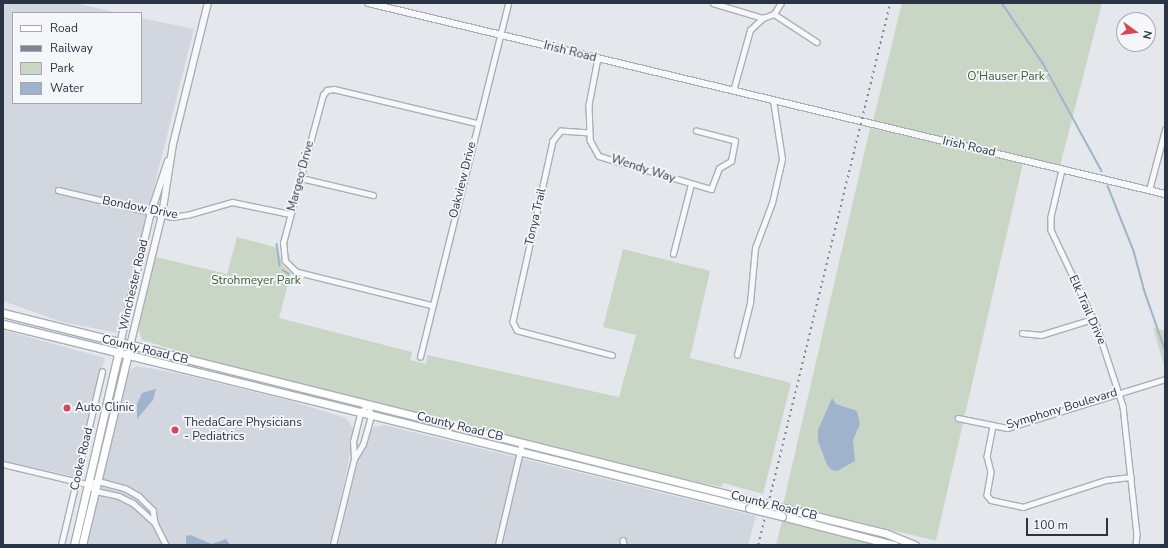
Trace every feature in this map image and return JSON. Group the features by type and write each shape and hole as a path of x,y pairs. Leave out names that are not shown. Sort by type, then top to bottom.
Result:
{"main road":[{"name":"County Road CB","path":"3,313 120,344 522,443 750,504"},
{"name":"County Road CB","path":"3,324 118,354 520,453 783,512 885,533 915,545"},
{"name":"Winchester Road","path":"74,545 120,344"},
{"name":"Winchester Road","path":"82,545 130,346"},
{"name":"County Road CB","path":"783,512 894,545"}],"street":[{"name":"Winchester Road","path":"130,346 162,214 174,144 208,3"},
{"name":"Irish Road","path":"368,3 1165,194"},
{"name":"Oakview Drive","path":"420,357 508,3"},
{"path":"713,3 762,18"},
{"path":"733,91 747,36 762,18 774,14 781,3"},
{"path":"774,14 817,42"},
{"name":"Wendy Way","path":"598,58 590,98 590,132 592,146 599,156 712,189 719,168 731,161 736,141 696,131"},
{"name":"Margeo Drive","path":"433,306 293,271 285,262 282,248 290,214 323,94 330,88 477,123"},
{"path":"737,355 750,303 755,248 772,203 782,159 773,101"},
{"path":"1149,190 1165,130"},
{"name":"Tonya Trail","path":"590,132 561,131 553,141 513,318 514,327 520,331 612,354"},
{"name":"Winchester Road","path":"120,344 151,212 174,144"},
{"name":"Elk Trail Drive","path":"1062,170 1051,217 1051,230 1093,319 1125,412 1136,545"},
{"path":"301,178 373,195"},
{"name":"Wendy Way","path":"673,254 691,184"},
{"name":"Bondow Drive","path":"58,190 151,212 182,217 232,202 290,214"},
{"path":"1022,333 1041,335 1093,319"},
{"name":"Cooke Road","path":"61,545 102,372"},
{"name":"Symphony Boulevard","path":"958,418 993,426 1011,427 1165,379"},
{"path":"333,545 354,459 353,442 360,413 368,404"},
{"path":"354,459 363,444 371,416 368,404"},
{"path":"993,426 987,456 991,472 989,498 1022,507 1106,480 1131,477"},
{"path":"498,545 522,443"},
{"path":"3,464 87,484 96,491 127,500 155,523"},
{"path":"87,484 98,481 120,486 139,496 153,510 155,523 166,545"},
{"path":"622,540 624,545"}],"shaded area":[{"path":"3,3 74,3 114,12 12,12 12,104 142,104 142,18 194,29 117,333 59,321 3,301"},
{"path":"3,330 105,358 73,476 3,461"},
{"path":"137,366 176,373 291,401 346,418 353,429 348,465 331,543 338,544 356,468 369,432 374,427 384,425 756,516 748,545 86,545 127,377 130,370"}],"green space":[{"name":"O'Hauser Park","path":"902,3 1102,3 1060,166 873,121"},
{"path":"870,128 1023,163 936,540 783,505"},
{"name":"Strohmeyer Park","path":"237,237 278,248 282,265 291,273 279,318 412,352 410,360 426,364 427,355 619,397 636,335 603,327 623,249 710,271 690,358 791,383 763,494 723,483 722,487 701,483 213,362 142,340 138,328 156,257 227,274"},
{"path":"1153,327 1165,331 1165,369"},
{"path":"782,521 870,542 881,545 776,545"}],"water":[{"path":"156,389 153,400 137,419 137,404 142,393"},
{"path":"832,398 836,404 857,411 860,424 853,440 855,461 837,471 832,470 827,465 818,441 818,430"},
{"path":"190,535 212,544 226,539 230,545 186,545 186,536"}],"waterway":[{"path":"1002,3 1043,63 1102,171"},
{"path":"1108,186 1134,251 1144,289 1165,349"},
{"path":"277,244 280,266"},
{"path":"283,270 289,274"}],"railway":[{"path":"758,545 890,3"}],"place":[{"name":"Auto Clinic","path":"67,408"},
{"name":"ThedaCare Physicians - Pediatrics","path":"175,430"}]}
